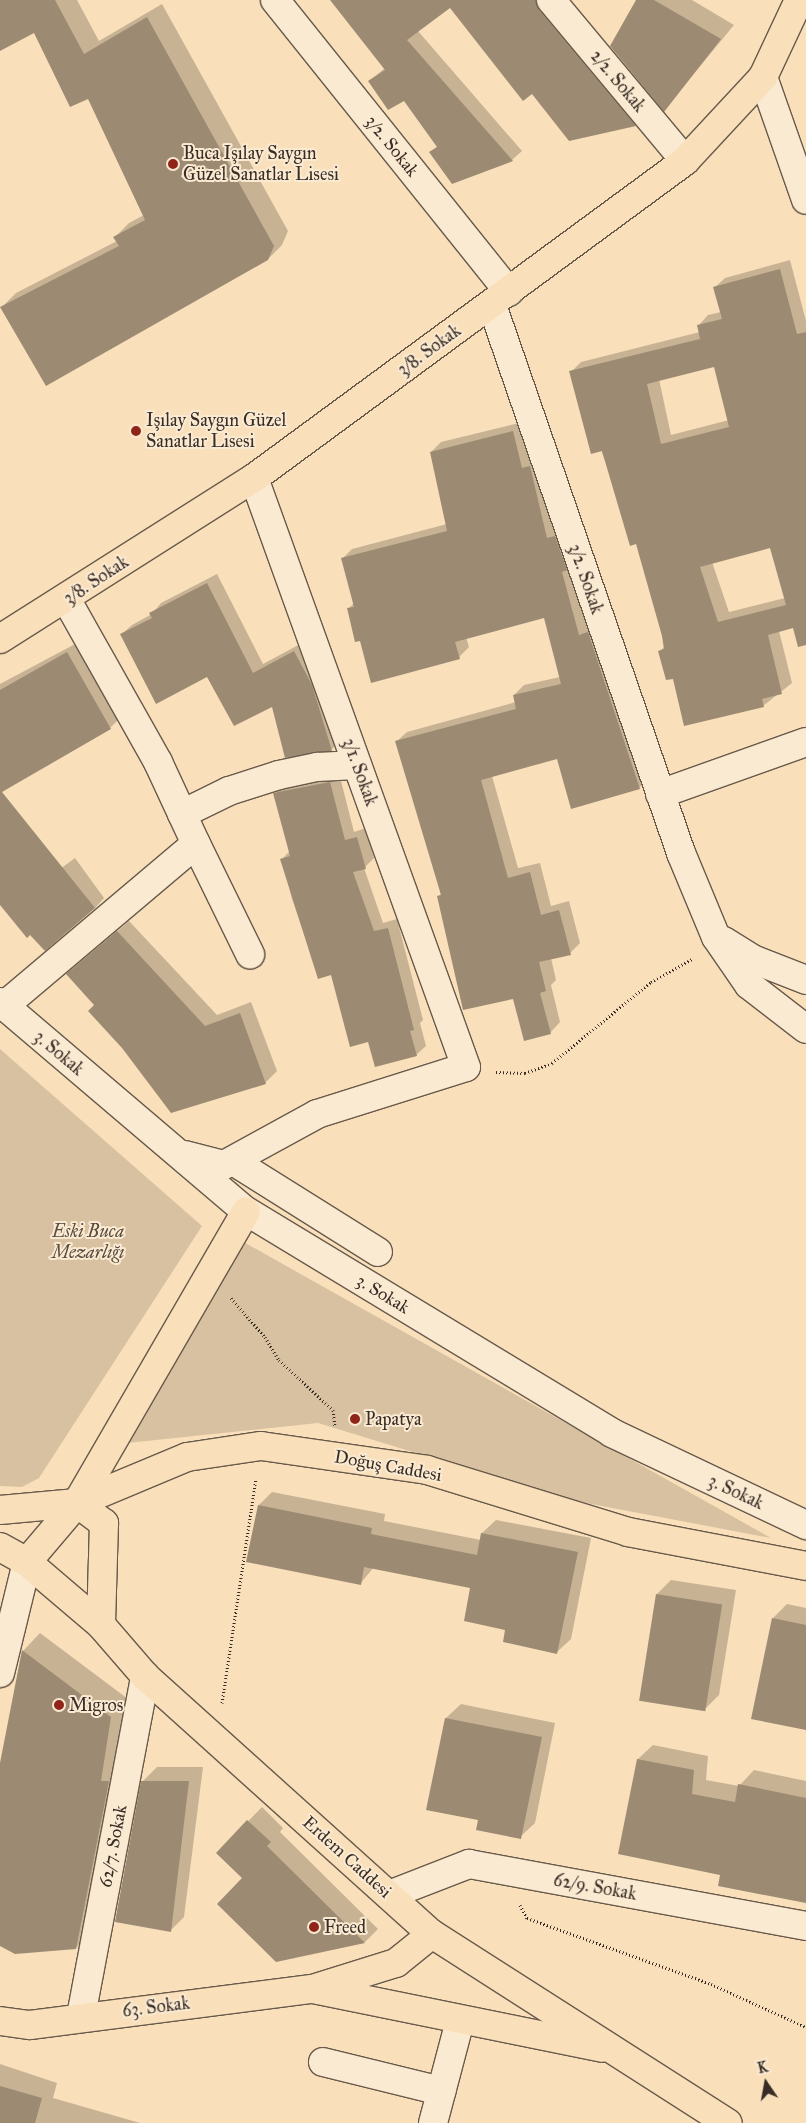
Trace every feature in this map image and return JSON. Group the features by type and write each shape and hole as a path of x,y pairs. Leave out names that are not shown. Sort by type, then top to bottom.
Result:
{"main road":[{"name":"3/8. Sokak","path":"0,639 66,599 254,478 685,162 763,77 799,0"},
{"path":"27,1562 77,1503 246,1211"},
{"name":"Doğuş Caddesi","path":"0,1510 77,1503 187,1458 261,1446 427,1470 628,1532 806,1566"},
{"path":"77,1503 104,1523 101,1625"},
{"name":"Erdem Caddesi","path":"0,1547 27,1562 101,1625 145,1676 432,1934 728,2123"},
{"path":"312,1989 396,1963 432,1934"},
{"path":"312,1989 460,2021 616,2050"},
{"name":"63. Sokak","path":"0,2021 30,2025 81,2016 312,1989"}],"street":[{"name":"3/2. Sokak","path":"274,0 500,299 660,794 681,853 716,937 749,985 806,1029"},
{"name":"2/2. Sokak","path":"551,0 685,162"},
{"path":"763,77 794,134 806,200"},
{"name":"3/1. Sokak","path":"254,478 466,1067"},
{"path":"66,599 158,762 250,954"},
{"path":"660,794 806,742"},
{"path":"182,814 229,791 279,775 317,767 358,765"},
{"path":"2,1004 196,844"},
{"path":"716,937 755,960 806,980"},
{"name":"3. Sokak","path":"2,1004 246,1211 612,1433 806,1525"},
{"path":"179,1154 224,1165 317,1114 466,1067"},
{"path":"233,1161 378,1252"},
{"path":"0,1673 27,1562"},
{"name":"62/7. Sokak","path":"81,2016 145,1676"},
{"name":"62/9. Sokak","path":"390,1895 469,1864 806,1926"},
{"path":"433,2123 460,2021"},
{"path":"322,2062 441,2091"}],"path":[{"path":"466,1067 525,1074 552,1062 651,982 692,959 702,946 706,911"},
{"path":"206,1280 228,1295 265,1337 278,1360 333,1410 340,1457"},
{"path":"216,1739 261,1446"},
{"path":"501,1870 527,1918 711,1984 806,2027"}],"green space":[{"name":"Eski Buca Mezarlığı","path":"0,1049 202,1226 39,1478 22,1487 0,1486"},
{"path":"240,1240 771,1538 570,1500 318,1423 127,1443"}],"building":[{"name":"Buca Işılay Saygın Güzel Sanatlar Lisesi","path":"0,0 55,0 84,54 147,17 274,246 268,260 46,386 0,307 119,246 113,237 145,220 88,99 70,107 34,33 0,51"},
{"path":"330,0 536,0 539,10 636,126 569,141 532,94 523,101 450,8 407,40 513,161 452,184 429,152 437,147 404,101 388,110 368,81 385,70"},
{"path":"636,0 654,0 721,39 664,112 610,46"},
{"path":"780,269 797,334 806,332 806,645 798,647 793,628 768,635 782,694 762,699 764,707 684,726 673,679 666,680 658,651 664,649 662,636 636,544 630,546 602,451 591,454 569,371 700,339 697,325 722,319 713,287","holes":["714,367 729,427 661,444 647,384","770,548 786,605 718,622 700,567"]},
{"path":"513,431 522,468 530,466 547,538 555,536 567,570 562,572 579,635 588,632 640,789 571,809 557,759 481,780 508,878 530,872 541,915 559,910 571,955 539,962 546,991 540,993 551,1034 524,1041 513,999 463,1010 437,896 441,895 395,741 516,709 513,695 561,684 544,618 455,642 460,659 371,683 360,641 355,642 347,608 354,607 341,558 447,531 430,452"},
{"path":"207,583 253,673 294,651 312,685 332,751 285,758 272,707 234,726 207,677 156,704 120,634 152,618 149,613"},
{"path":"67,652 111,729 2,792 95,908 45,951 30,935 27,938 0,905 0,690"},
{"path":"330,782 345,840 357,837 366,869 353,872 374,931 388,928 414,1030 410,1031 417,1056 375,1067 368,1042 350,1047 331,975 318,979 280,859 290,856 273,793"},
{"path":"117,931 205,1026 240,1013 266,1084 171,1113 122,1048 88,1011 94,1005 66,974"},
{"path":"258,1505 372,1528 371,1534 477,1555 481,1533 578,1552 557,1654 503,1642 505,1630 464,1621 470,1588 364,1567 361,1585 246,1562"},
{"path":"656,1594 722,1604 705,1711 639,1701"},
{"path":"772,1618 806,1625 806,1730 751,1719"},
{"path":"22,1650 111,1717 101,1781 109,1781 76,1949 15,1954 0,1946 0,1763"},
{"path":"445,1718 542,1737 521,1839 476,1830 478,1820 426,1810"},
{"path":"637,1759 694,1770 692,1794 735,1802 738,1784 806,1798 806,1903 718,1886 720,1875 618,1854"},
{"path":"141,1781 189,1781 171,1932 115,1922"},
{"path":"247,1820 271,1842 267,1846 365,1943 276,1962 217,1904 242,1878 216,1853"},
{"path":"0,2086 42,2098 35,2123 0,2123"}],"place":[{"name":"Buca Işılay Saygın Güzel Sanatlar Lisesi","path":"173,164"},
{"name":"Işılay Saygın Güzel Sanatlar Lisesi","path":"136,431"},
{"name":"Papatya","path":"355,1419"},
{"name":"Migros","path":"59,1705"},
{"name":"Freed","path":"314,1927"}]}
